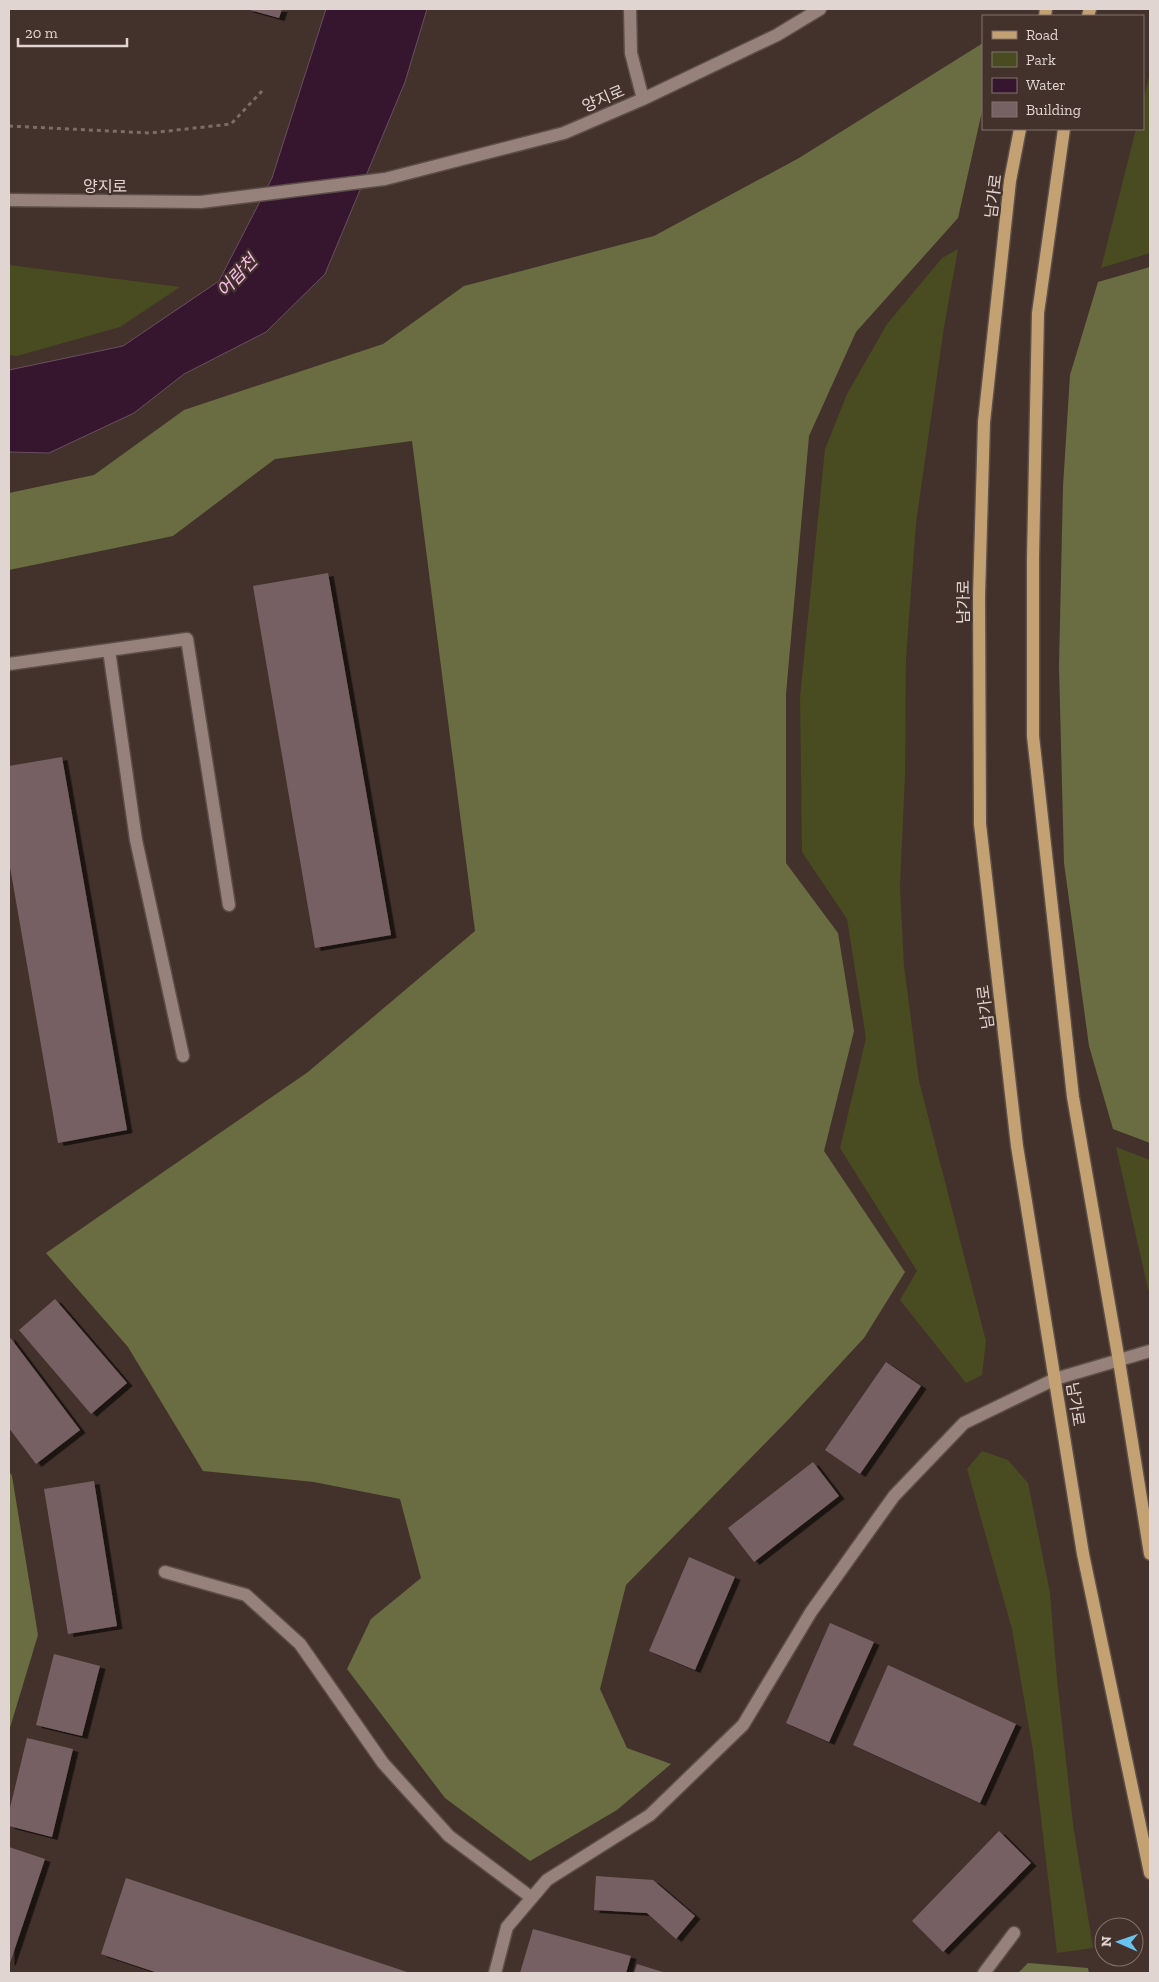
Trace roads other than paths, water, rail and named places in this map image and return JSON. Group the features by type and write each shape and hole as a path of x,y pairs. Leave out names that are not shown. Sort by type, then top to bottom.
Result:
{"main road":[{"name":"남가로","path":"1020,130 1010,181 984,422 979,596 980,824 1017,1146 1083,1554 1150,1873"},
{"path":"1064,130 1038,313 1033,736 1073,1097 1150,1554"}],"street":[{"path":"630,9 630,53 643,99"},
{"name":"양지로","path":"9,200 201,202 385,179 564,133 643,99 777,35 820,9"},
{"path":"9,664 187,639 229,905"},
{"path":"108,650 136,840 183,1056"},
{"path":"495,1973 507,1928 547,1880 650,1815 743,1725 811,1612 894,1496 964,1424 1055,1379 1150,1352"},
{"path":"165,1572 246,1595 300,1644 383,1763 449,1836 532,1898"},
{"path":"984,1973 1014,1933"}],"water":[{"name":"어람천","path":"326,9 427,9 405,82 325,274 266,332 184,374 134,413 49,453 9,452 9,370 123,346 219,281 272,178"}]}
